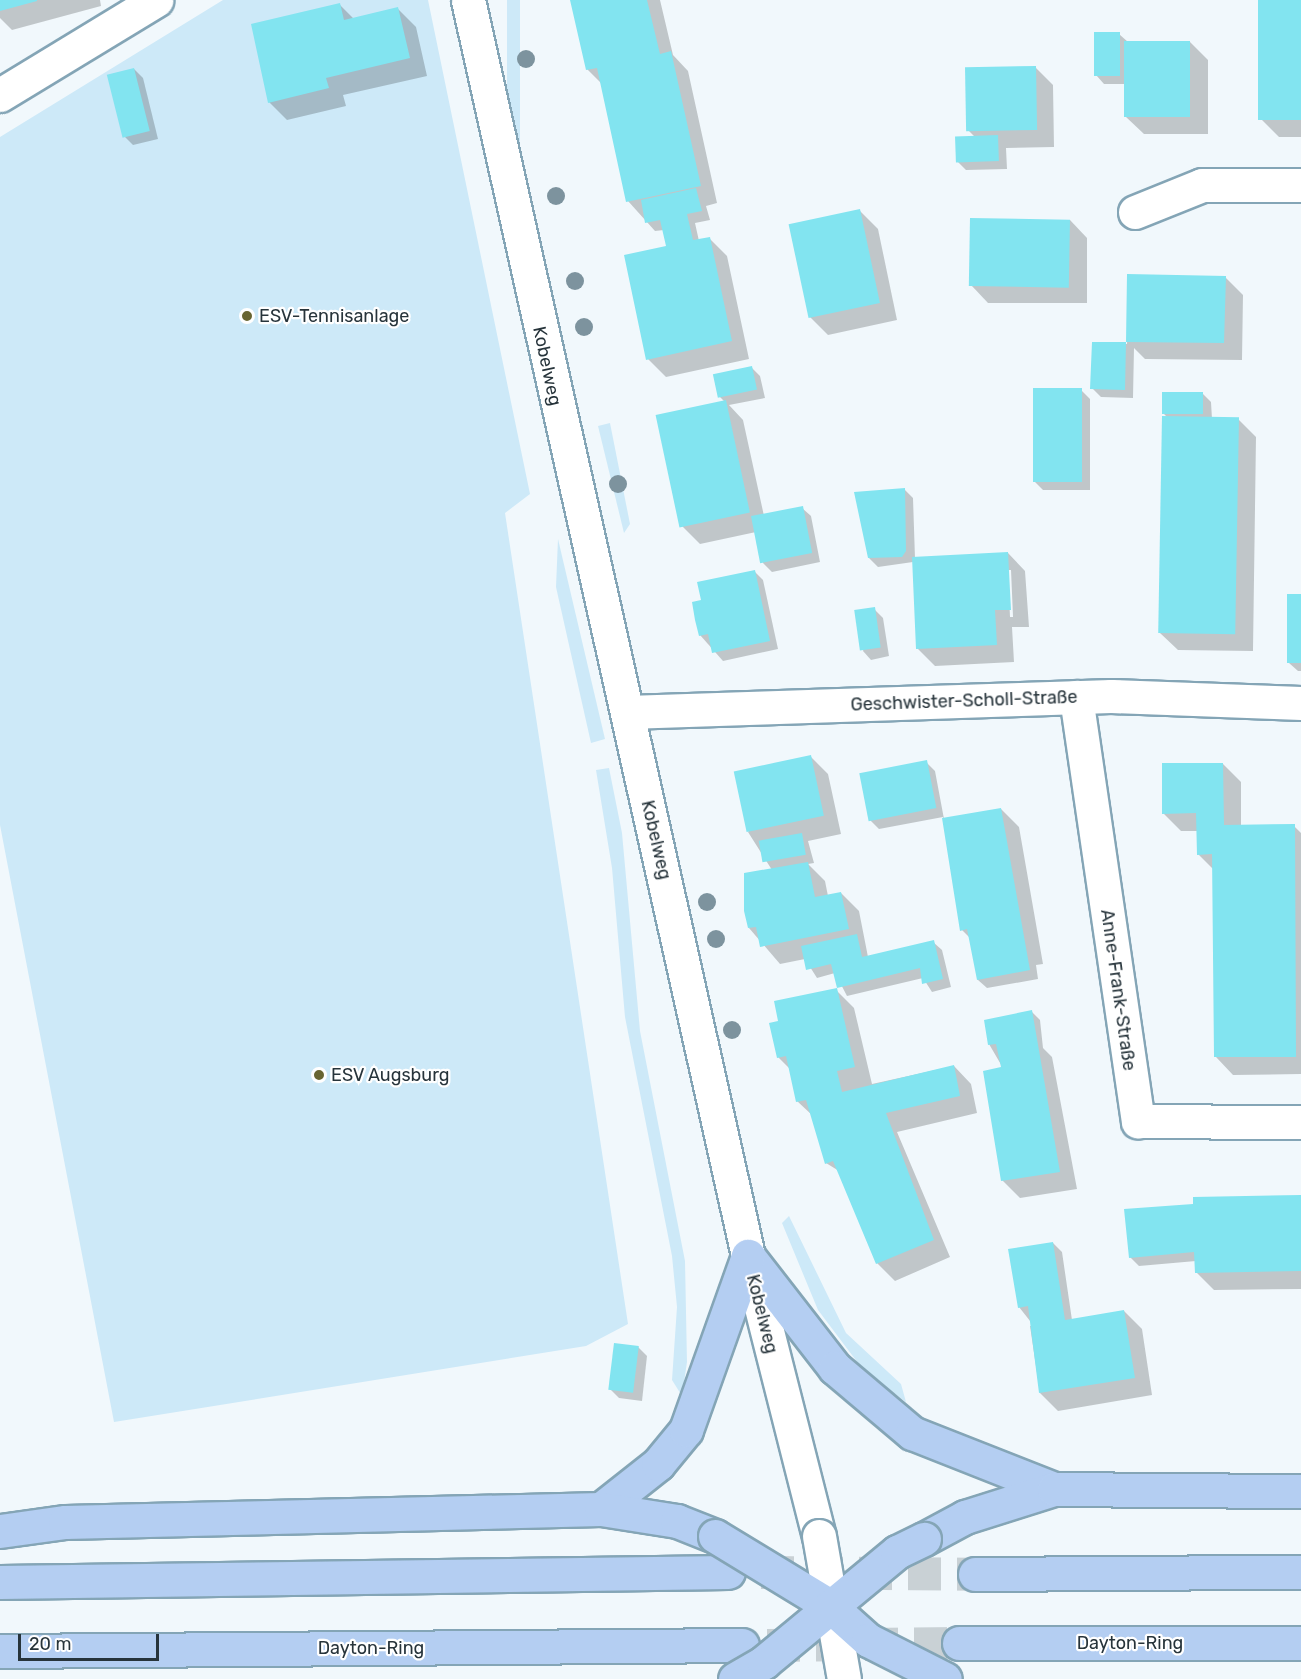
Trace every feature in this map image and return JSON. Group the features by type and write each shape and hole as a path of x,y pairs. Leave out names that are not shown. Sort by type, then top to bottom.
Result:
{"highway":[{"path":"748,1256 835,1368 912,1433 1054,1489"},
{"path":"601,1509 658,1464 686,1430 748,1256"},
{"path":"735,1679 764,1662 897,1552 965,1517 1054,1489 1301,1491"},
{"path":"0,1531 64,1522 601,1509 677,1521 715,1536 830,1606 868,1640 945,1679"},
{"path":"0,1582 728,1572"},
{"path":"975,1574 1301,1572"},
{"name":"Dayton-Ring","path":"959,1643 1301,1642"},
{"name":"Dayton-Ring","path":"0,1651 742,1645"}],"street":[{"path":"0,95 156,0"},
{"name":"Kobelweg","path":"468,0 748,1256 819,1536 844,1679"},
{"path":"1135,212 1202,184 1301,185"},
{"name":"Geschwister-Scholl-Straße","path":"627,712 1076,697 1301,703"},
{"name":"Anne-Frank-Straße","path":"1076,697 1138,1121 1301,1122"}],"shaded area":[{"name":"ESV Augsburg","path":"223,0 428,0 530,494 505,513 628,1324 586,1346 114,1422 0,825 0,137"},
{"path":"507,0 520,0 520,210 507,210"},
{"path":"610,423 630,524 624,533 598,426"},
{"path":"558,539 605,739 591,743 556,587"},
{"path":"609,768 622,833 640,1031 685,1261 687,1362 682,1396 672,1380 677,1307 672,1256 625,1017 612,868 596,770"},
{"path":"789,1216 846,1333 901,1384 906,1402 864,1371 818,1310 782,1223"}],"building":[{"path":"0,0 37,0 37,1 0,11"},
{"path":"570,0 647,0 660,54 671,51 701,186 626,202 597,68 586,70"},
{"path":"1258,0 1301,0 1301,120 1258,120"},
{"path":"340,3 344,20 398,7 410,58 326,78 329,88 268,103 251,24"},
{"path":"1094,32 1120,32 1120,76 1094,76"},
{"path":"1124,41 1190,41 1190,117 1124,117"},
{"path":"1036,66 1037,130 966,131 965,67"},
{"path":"134,68 150,131 123,138 107,75"},
{"path":"998,135 999,161 956,162 955,137"},
{"path":"696,188 702,211 687,214 693,240 710,237 732,341 646,360 624,255 666,246 660,220 645,223 641,200"},
{"path":"860,209 880,303 809,318 789,224"},
{"path":"970,218 1070,220 1069,288 969,286"},
{"path":"1127,274 1226,276 1224,343 1126,342"},
{"path":"1092,342 1126,342 1125,390 1090,389"},
{"path":"752,366 757,389 718,398 713,374"},
{"path":"1033,388 1082,388 1082,482 1033,482"},
{"path":"1162,392 1203,392 1203,414 1162,414"},
{"path":"726,400 750,512 679,527 656,415"},
{"path":"1162,416 1239,417 1235,634 1158,633"},
{"path":"905,488 906,551 902,557 868,558 854,492"},
{"path":"803,506 812,553 760,563 751,516"},
{"path":"1008,552 1011,610 995,610 997,645 916,649 912,557"},
{"path":"755,570 770,641 712,653 708,634 699,636 695,620 692,602 701,600 697,582"},
{"path":"1287,594 1301,594 1301,663 1287,663"},
{"path":"875,607 881,648 860,651 854,610"},
{"path":"811,755 824,816 747,832 734,771"},
{"path":"927,760 936,808 869,821 859,773"},
{"path":"1162,763 1223,763 1224,825 1295,824 1296,1057 1214,1057 1212,854 1197,855 1196,813 1162,814"},
{"path":"1001,808 1030,970 977,980 967,929 960,931 942,818"},
{"path":"802,833 806,855 762,862 759,841"},
{"path":"808,862 815,897 841,892 849,929 760,947 756,927 748,928 744,911 744,873"},
{"path":"857,934 862,957 934,940 943,979 922,984 920,968 837,988 831,964 806,970 801,946"},
{"path":"837,988 855,1067 837,1071 842,1092 954,1065 960,1096 886,1113 934,1240 876,1264 833,1161 825,1164 806,1100 796,1102 786,1056 777,1058 769,1023 778,1021 774,1001"},
{"path":"1032,1010 1060,1172 1001,1181 983,1071 1001,1067 996,1044 988,1045 984,1020"},
{"path":"1301,1195 1301,1271 1195,1273 1194,1252 1129,1258 1124,1209 1193,1204 1193,1197"},
{"path":"1053,1242 1065,1320 1124,1310 1135,1378 1039,1393 1028,1306 1018,1308 1008,1249"},
{"path":"614,1343 639,1346 633,1393 608,1390"}],"tunnel":[{"path":"761,1572 975,1574"},
{"path":"767,1645 959,1643"}],"place":[{"name":"ESV-Tennisanlage","path":"247,316"},
{"name":"ESV Augsburg","path":"319,1075"}]}
